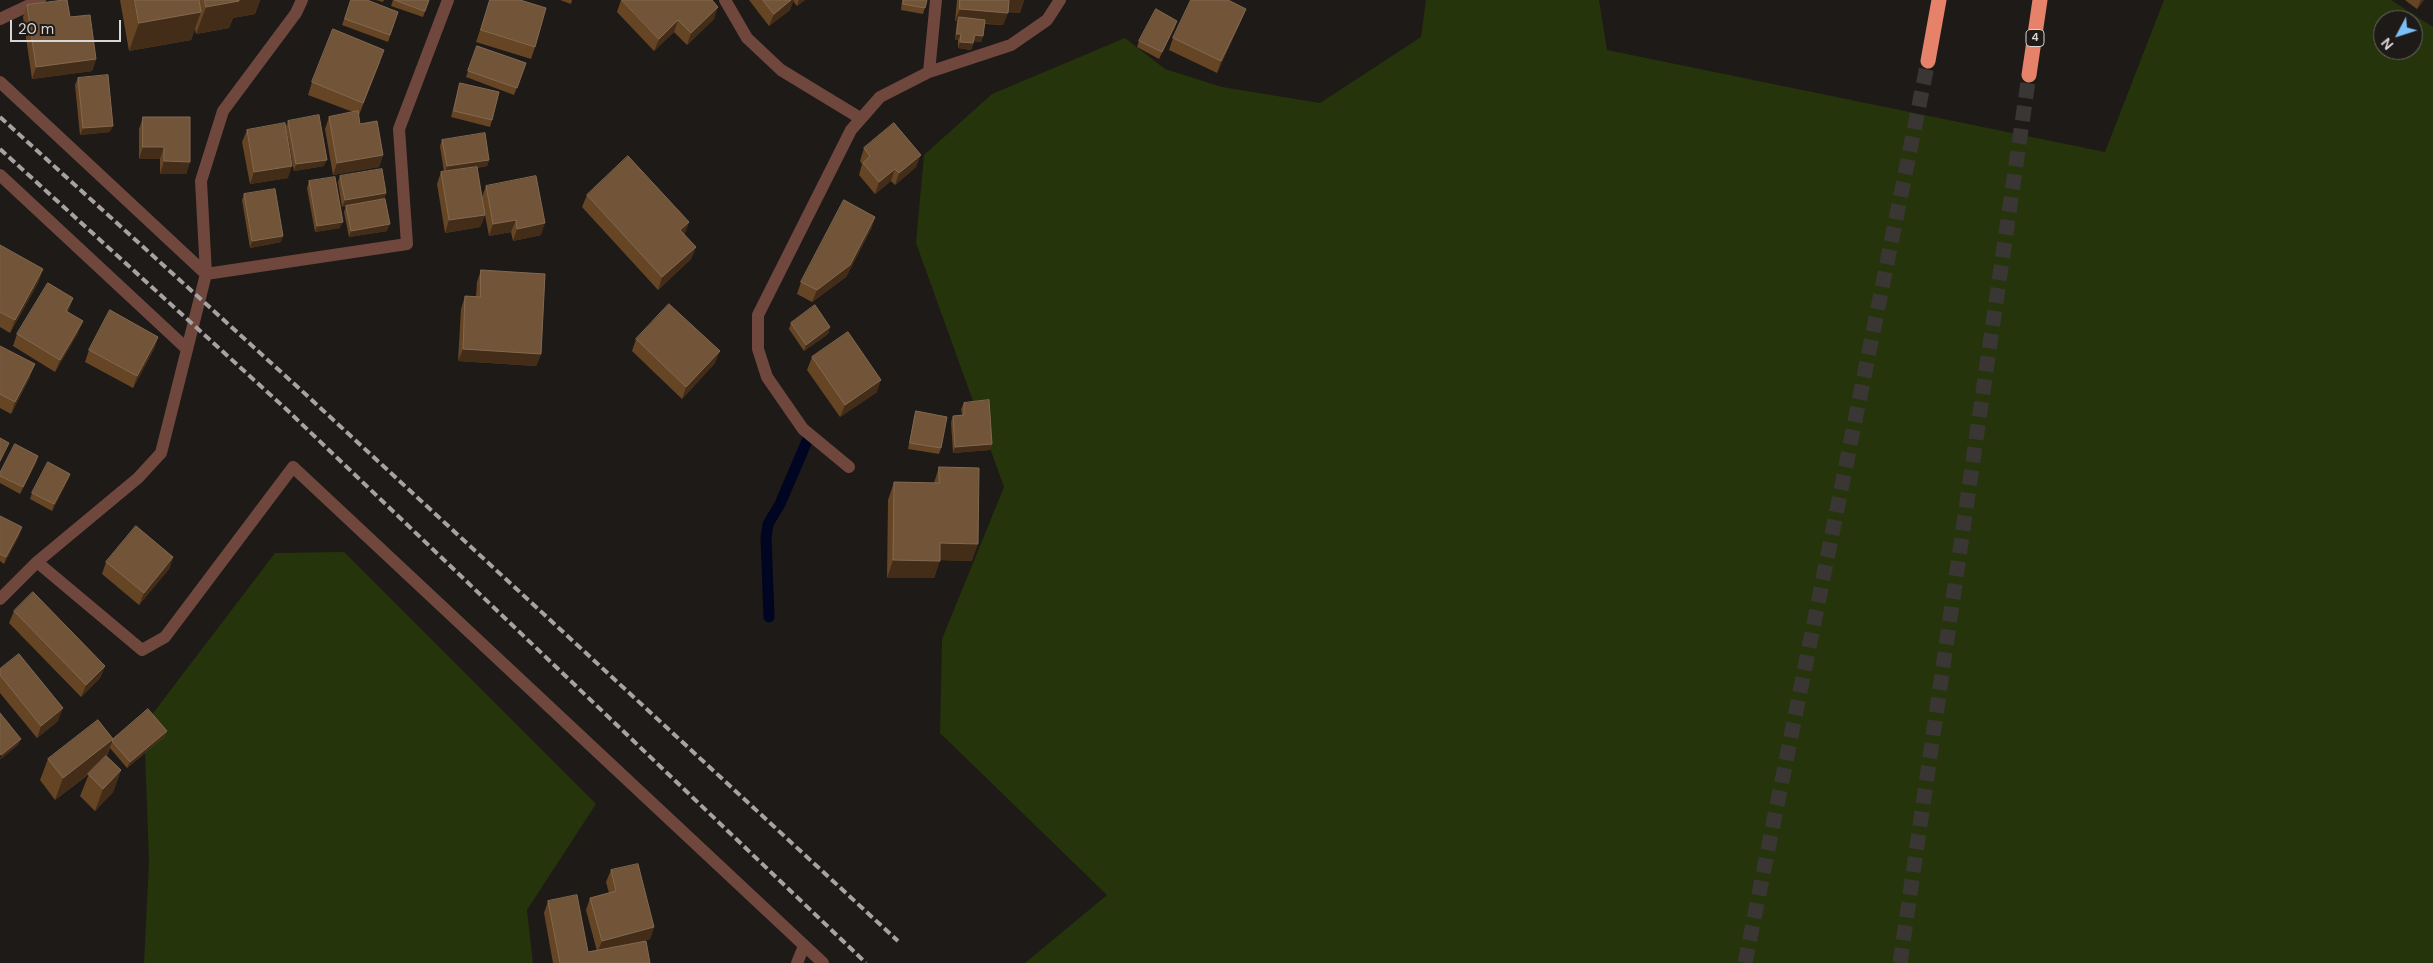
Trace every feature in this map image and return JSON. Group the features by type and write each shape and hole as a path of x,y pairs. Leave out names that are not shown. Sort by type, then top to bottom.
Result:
{"highway":[{"path":"1928,61 1939,0"},
{"name":"4","path":"2029,76 2040,0"}],"street":[{"path":"0,19 40,0"},
{"path":"0,599 37,562 138,478 161,454 206,274 201,181 223,111 296,14 302,0"},
{"path":"206,274 408,244 399,129 448,0"},
{"path":"725,0 747,38 781,70 860,118"},
{"path":"929,72 936,0"},
{"path":"849,467 803,429 767,377 758,348 758,315 851,130 860,118 880,98 929,72 1011,45 1047,20 1060,0"},
{"path":"0,82 206,274"},
{"path":"0,175 187,349"},
{"path":"37,562 142,650 165,637 293,467 823,963"},
{"path":"797,963 804,946"}],"green space":[{"path":"1426,0 1599,0 1607,50 2105,152 2164,0 2391,0 2407,10 2373,10 2373,60 2423,60 2423,21 2433,27 2433,963 1025,963 1107,895 940,733 942,639 1004,487 916,243 924,155 992,94 1125,38 1165,69 1222,87 1320,103 1421,37"},
{"path":"344,552 596,804 527,910 533,963 144,963 149,861 144,725 275,553"}],"building":[{"path":"67,0 70,17 90,15 96,59 36,67 27,5"},
{"path":"135,0 199,0 201,12 139,23"},
{"path":"205,0 239,0 239,1 206,7"},
{"path":"351,0 367,0 398,12 390,35 345,19"},
{"path":"395,0 429,0 425,11"},
{"path":"490,0 520,0 546,8 535,47 481,30"},
{"path":"622,0 712,0 718,7 691,33 678,20 659,39"},
{"path":"763,0 791,0 774,14"},
{"path":"904,0 927,0 925,8 903,4"},
{"path":"960,0 1009,0 1008,13 960,9"},
{"path":"1191,0 1228,0 1246,9 1221,61 1173,38"},
{"path":"1156,9 1177,21 1162,52 1139,41"},
{"path":"959,17 985,20 983,36 975,35 973,43 960,42 961,34 957,34"},
{"path":"333,29 384,50 363,103 312,82"},
{"path":"477,46 526,63 517,88 468,71"},
{"path":"108,75 113,126 83,128 78,78"},
{"path":"460,83 499,92 492,120 454,111"},
{"path":"358,111 360,124 377,121 383,155 337,163 329,117"},
{"path":"319,115 327,160 296,164 288,121"},
{"path":"143,117 190,117 190,162 164,161 164,147 143,147"},
{"path":"285,123 292,166 254,172 247,130"},
{"path":"894,123 921,155 899,173 895,169 879,182 863,163 870,156 864,148"},
{"path":"485,133 489,160 447,166 442,140"},
{"path":"628,156 689,222 680,230 696,247 662,277 587,195"},
{"path":"477,167 485,215 449,220 441,172"},
{"path":"382,169 386,193 345,200 340,176"},
{"path":"536,176 545,223 517,229 516,220 493,224 486,186"},
{"path":"335,177 343,222 317,226 309,181"},
{"path":"275,189 283,236 252,241 244,194"},
{"path":"385,199 390,224 351,231 346,206"},
{"path":"844,200 875,217 850,265 817,290 801,282"},
{"path":"0,245 43,269 15,320 0,312"},
{"path":"481,270 545,274 541,354 463,349 465,296 480,297"},
{"path":"48,283 73,298 66,311 83,321 60,360 17,334"},
{"path":"669,304 720,351 686,387 636,339"},
{"path":"815,305 830,327 806,345 791,323"},
{"path":"110,310 158,337 137,376 89,350"},
{"path":"848,332 881,380 845,405 812,357"},
{"path":"0,346 35,364 15,402 0,394"},
{"path":"989,400 992,444 955,447 953,416 964,415 964,403"},
{"path":"916,411 947,417 941,448 910,443"},
{"path":"0,438 9,443 0,461"},
{"path":"15,444 38,456 23,487 0,476"},
{"path":"48,462 70,474 54,504 32,493"},
{"path":"939,467 979,468 978,544 940,543 940,561 893,560 894,482 939,483"},
{"path":"0,516 22,527 6,557 0,554"},
{"path":"136,526 173,557 144,593 106,562"},
{"path":"33,592 105,666 86,685 14,611"},
{"path":"19,654 63,708 41,726 0,675 0,669"},
{"path":"148,709 167,731 130,762 112,741"},
{"path":"0,713 21,739 1,755 0,754"},
{"path":"98,720 113,739 63,778 48,759"},
{"path":"106,756 121,770 103,789 88,774"},
{"path":"638,864 654,927 602,941 590,898 616,891 611,870"},
{"path":"577,895 588,952 646,941 650,963 560,963 548,901"}],"waterway":[{"path":"769,617 766,538 768,524 780,504 807,441"}],"tunnel":[{"path":"1745,963 1928,61"},
{"path":"1900,963 2029,75"}],"railway":[{"path":"0,117 302,391 898,941"},
{"path":"0,149 286,409 866,963"}]}
